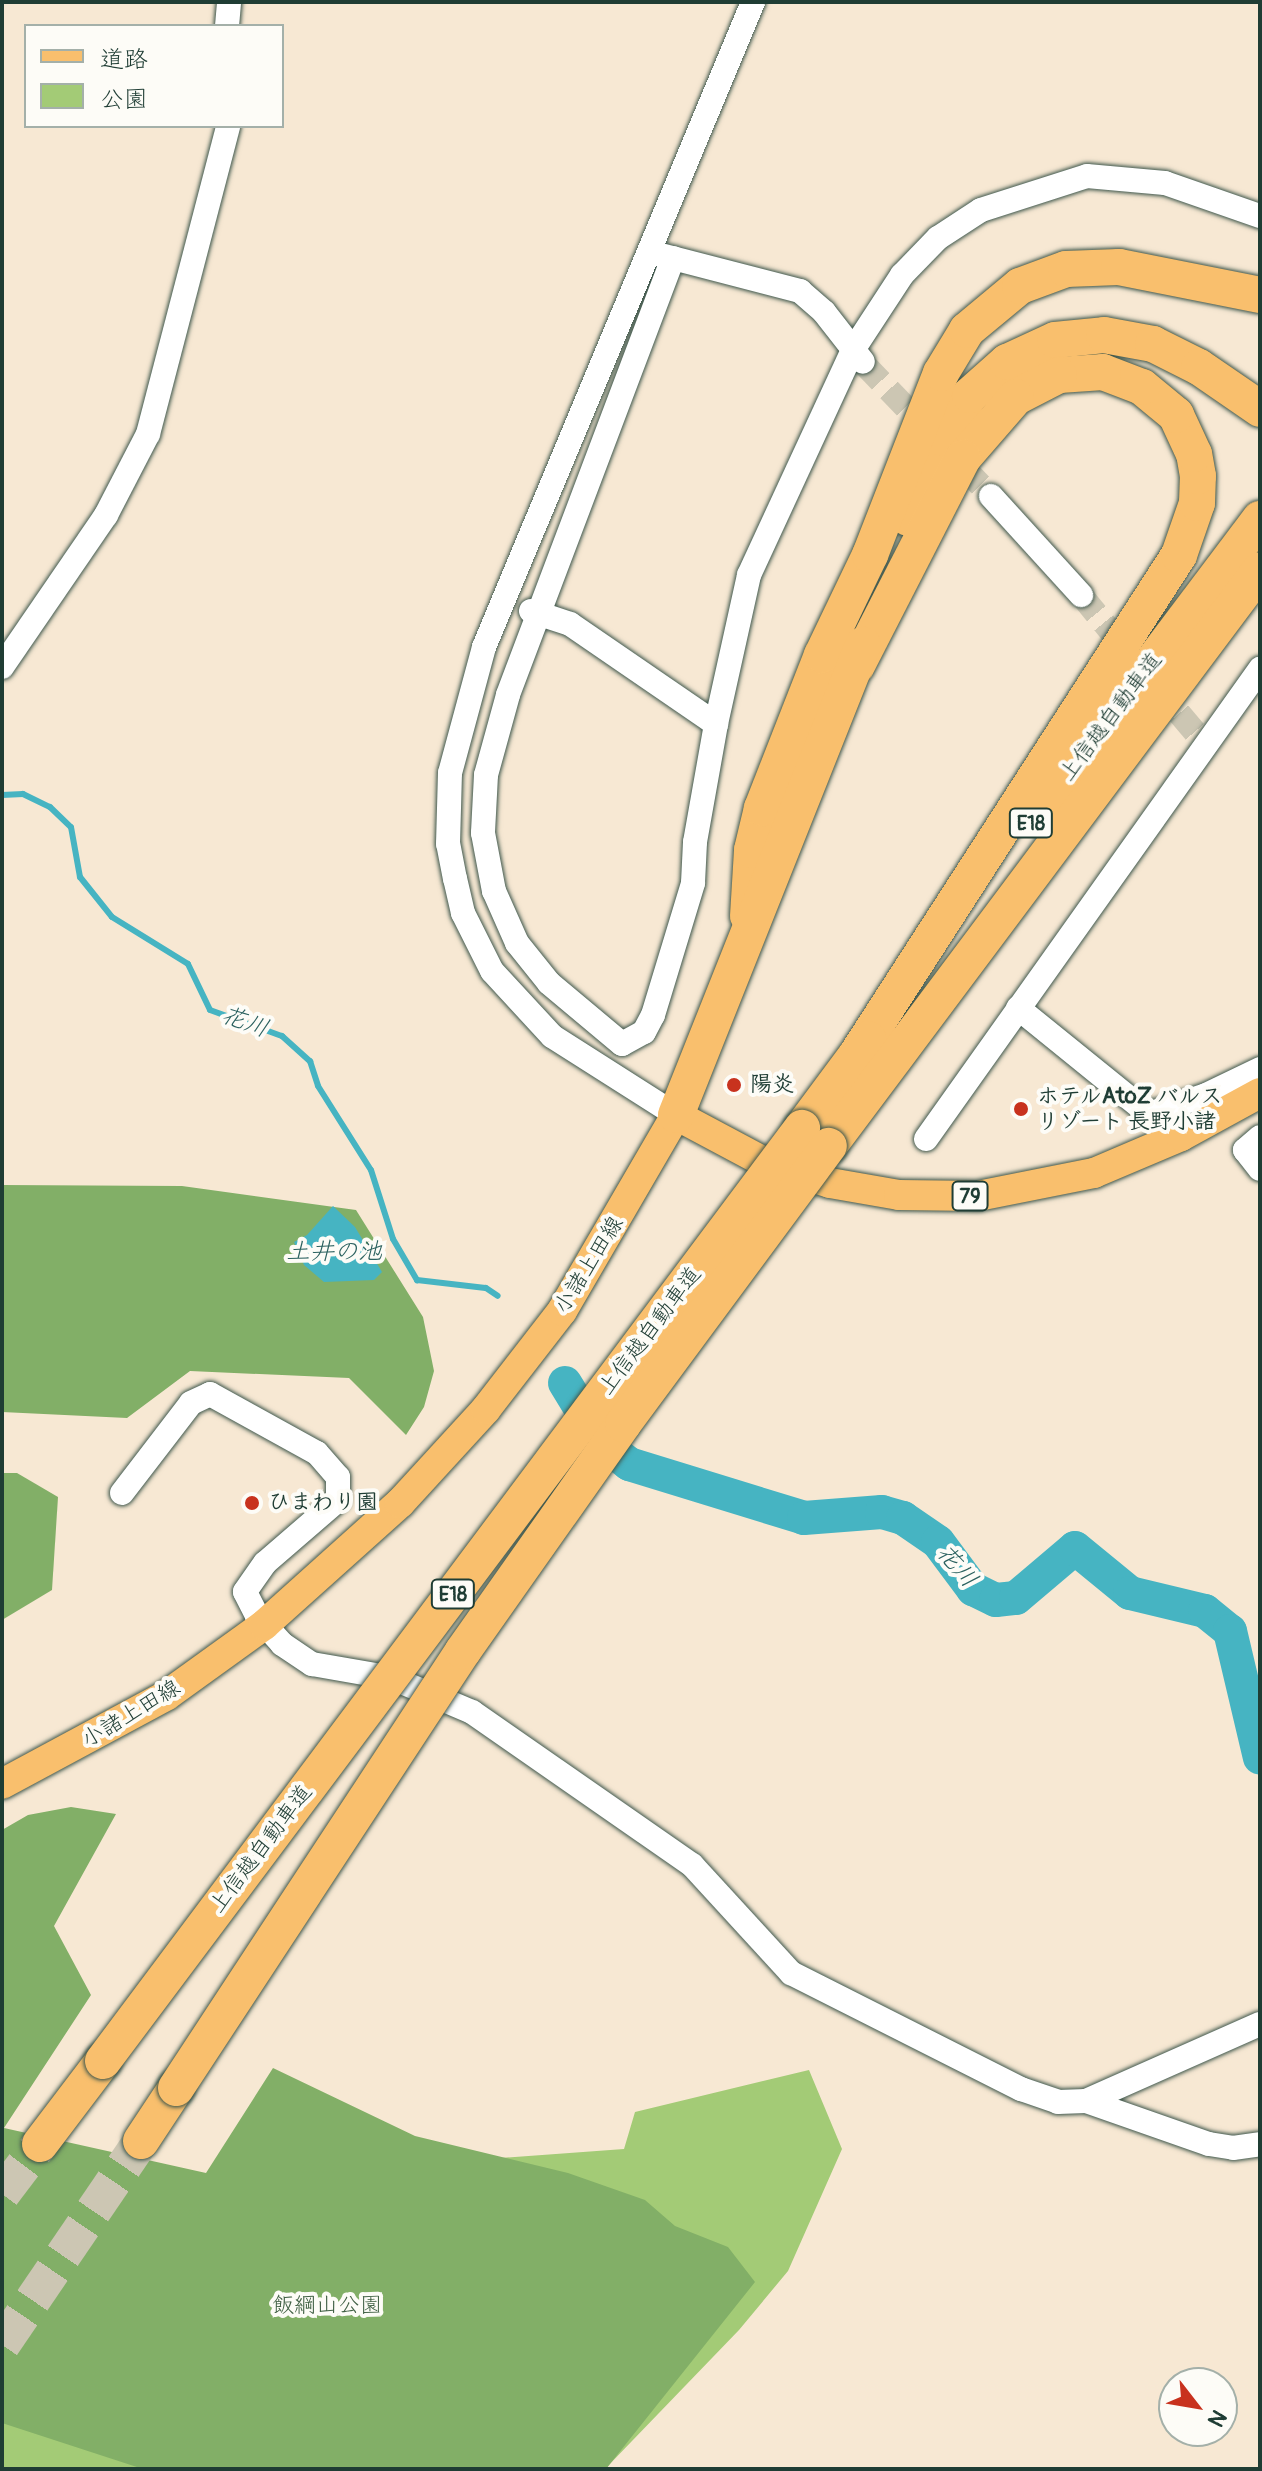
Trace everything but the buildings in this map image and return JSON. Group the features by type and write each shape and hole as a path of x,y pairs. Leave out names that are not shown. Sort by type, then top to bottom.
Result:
{"highway":[{"path":"741,948 762,808 941,373 967,330 998,300 1042,276 1066,269 1119,267 1260,295"},
{"path":"908,454 940,398 975,359 1022,329 1075,314 1129,314 1154,320 1205,344 1260,382"},
{"path":"676,1115 741,948 790,839 935,452 970,395 1007,362 1055,340 1129,338 1178,354 1260,409"},
{"path":"855,1057 1179,555 1197,503 1198,476 1187,434 1176,415 1142,387 1103,372 1059,375 1016,397 979,434 957,469 857,665"},
{"name":"上信越自動車道","path":"141,2141 480,1626 816,1137 855,1057 1260,519"},
{"name":"上信越自動車道","path":"40,2144 816,1137 1122,754 1260,570"},
{"path":"1122,754 1260,585"}],"main road":[{"name":"79","path":"676,1115 766,1163 830,1183 899,1195 978,1196 1094,1173 1181,1136 1260,1093"},
{"name":"小諸上田線","path":"2,1784 106,1732 264,1625 400,1503 528,1358 594,1261 676,1115"}],"street":[{"path":"227,24 229,2"},
{"path":"676,1115 576,1055 510,995 492,971 463,913 448,844 450,773 469,689 647,252 753,2"},
{"path":"2,667 106,515 148,434 227,128"},
{"path":"673,258 535,612 486,775 483,833 494,891 517,943 549,983 622,1044 644,1032 693,883 695,842 716,724 749,575 902,275 938,238 1014,196 1087,176 1125,176 1185,188 1260,216"},
{"path":"647,252 800,291 859,357"},
{"path":"991,496 1081,595"},
{"path":"535,612 570,624 716,724"},
{"path":"926,1139 1204,743 1260,669"},
{"path":"1018,1008 1149,1114 1206,1095 1260,1069"},
{"path":"1260,1137 1245,1150 1260,1169"},
{"path":"122,1493 191,1403 210,1394 329,1463 340,1485 338,1500 265,1563 248,1584 249,1604 264,1625 312,1664 392,1678 438,1694 530,1750 692,1865 791,1973 821,1991 1021,2089 1058,2102 1086,2101 1209,2144 1233,2148 1260,2144"},
{"path":"1086,2101 1260,2024"}],"green space":[{"path":"2,1185 182,1186 356,1210 423,1317 434,1371 424,1407 406,1435 349,1378 190,1371 127,1418 2,1412"},
{"path":"2,1473 17,1473 58,1497 52,1590 2,1620"},
{"name":"飯綱山公園","path":"71,1807 116,1814 54,1926 91,1995 4,2128 206,2173 273,2068 415,2136 568,2173 645,2200 675,2226 728,2247 755,2282 606,2469 143,2469 2,2423 2,1830 28,1815"},
{"name":"飯綱山公園","path":"809,2070 842,2149 788,2271 739,2330 605,2469 2,2469 2,2221 473,2160 624,2149 635,2112"}],"water":[{"name":"土井の池","path":"333,1206 355,1227 382,1272 374,1280 324,1282 304,1265 294,1242 307,1235"}],"waterway":[{"name":"花川","path":"2,795 23,794 50,807 71,827 80,877 112,917 188,964 210,1010 282,1036 310,1061 318,1086 371,1170 393,1239 417,1280 486,1288 498,1296"},
{"name":"花川","path":"565,1383 601,1442 629,1464 804,1518 882,1512 903,1518 938,1542 973,1589 996,1600 1016,1598 1075,1548 1130,1593 1205,1611 1230,1631 1260,1758"}],"tunnel":[{"path":"864,364 991,496"},
{"path":"1081,595 1130,655"},
{"path":"1156,686 1201,739"},
{"path":"2,2345 141,2141"},
{"path":"2,2194 40,2144"}],"place":[{"name":"陽炎","path":"734,1085"},
{"name":"ホテルAtoZ バルス リゾート 長野小諸","path":"1021,1109"},
{"name":"ひまわり園","path":"252,1503"}]}
